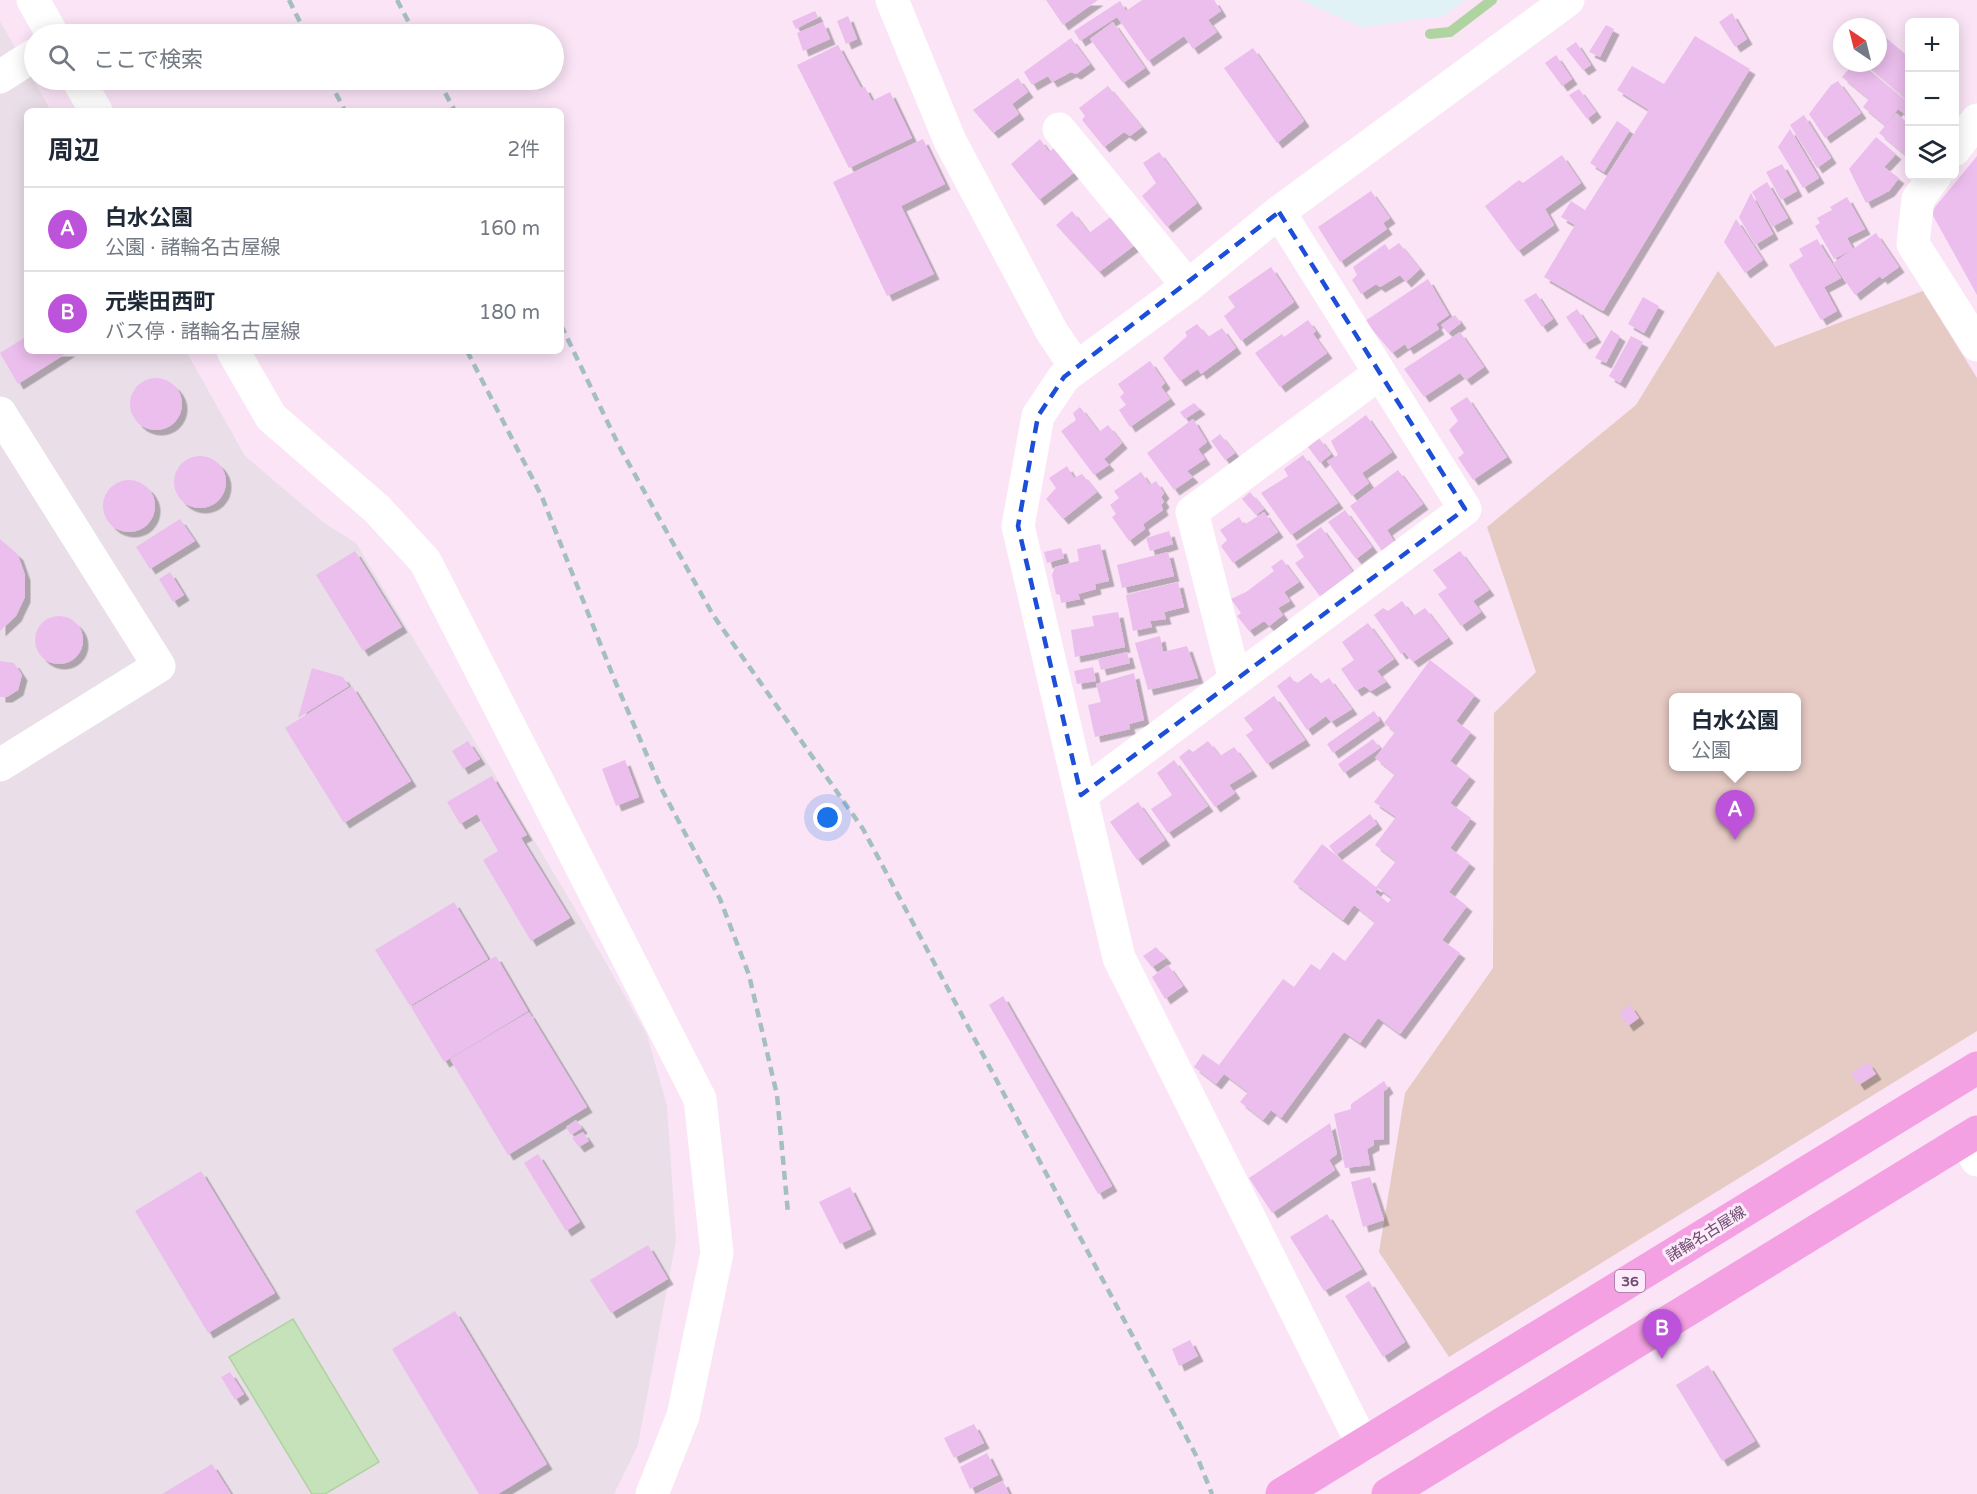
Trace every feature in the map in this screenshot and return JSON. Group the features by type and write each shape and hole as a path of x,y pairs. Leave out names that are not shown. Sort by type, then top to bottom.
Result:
{"main road":[{"name":"諸輪名古屋線","path":"1282,1494 1977,1068"},
{"path":"1397,1491 1973,1144"}],"street":[{"path":"33,0 46,24"},
{"path":"892,0 950,141 1052,332 1076,367"},
{"path":"1363,1445 1119,958 1018,526 1038,416 1064,377 1188,286 1279,212 1568,0"},
{"path":"0,77 24,61"},
{"path":"84,90 94,108"},
{"path":"1959,143 1977,120"},
{"path":"1059,129 1188,286"},
{"path":"1932,180 1918,199 1913,244 1977,345"},
{"path":"1081,795 1465,508 1279,212"},
{"path":"235,354 271,417 377,509 425,561 700,1100 717,1253 683,1416 652,1494"},
{"path":"1235,680 1192,512 1380,373"},
{"path":"0,413 159,666 0,765"}],"highlighted area":[{"path":"1279,212 1465,509 1081,795 1018,526 1038,416 1064,377"}],"shaded area":[{"path":"1301,0 1465,0 1444,16 1361,27"},
{"path":"0,21 24,63 24,90 39,90 49,108 24,108 24,354 188,354 245,456 324,523 356,543 577,912 647,1035 667,1106 676,1240 638,1445 614,1494 0,1494"},
{"path":"1718,271 1775,347 1923,291 1977,378 1977,1031 1449,1357 1379,1252 1405,1093 1493,968 1494,713 1536,672 1487,527 1636,405"},
{"path":"293,1319 379,1462 325,1494 312,1494 229,1357"}],"building":[{"path":"1046,0 1098,0 1063,25"},
{"path":"1142,0 1214,0 1221,11 1208,20 1217,32 1193,49 1184,36 1148,61 1117,17 1080,41 1074,31 1120,1 1126,11"},
{"path":"815,11 818,17 796,29 792,21"},
{"path":"1732,13 1747,39 1735,47 1719,22"},
{"path":"848,16 857,39 846,44 837,21"},
{"path":"823,22 830,39 803,51 797,33"},
{"path":"1113,22 1145,68 1123,83 1090,39"},
{"path":"1606,25 1614,29 1600,57 1589,52"},
{"path":"1695,36 1750,69 1603,311 1544,277 1575,225 1561,217 1571,201 1585,210 1649,110 1617,90 1632,66 1664,84"},
{"path":"1071,38 1090,64 1076,74 1071,72 1052,82 1048,76 1032,85 1024,72"},
{"path":"1887,39 1905,54 1905,98 1875,72 1887,72"},
{"path":"1576,42 1591,65 1583,70 1566,49"},
{"path":"838,45 861,88 865,87 872,101 890,92 912,138 849,168 797,65"},
{"path":"1253,48 1304,121 1277,143 1224,68"},
{"path":"1556,55 1572,79 1562,86 1545,63"},
{"path":"1846,72 1872,72 1905,100 1905,114 1898,109 1885,125 1863,107 1869,99 1842,77"},
{"path":"1018,78 1028,92 1012,104 1019,114 993,133 973,110"},
{"path":"1838,81 1861,113 1825,138 1809,114 1831,85"},
{"path":"1108,86 1142,127 1130,136 1124,132 1104,147 1082,120 1085,116 1079,108"},
{"path":"1579,89 1596,112 1587,119 1569,95"},
{"path":"1896,113 1905,121 1905,155 1879,133"},
{"path":"1804,115 1831,158 1817,168 1790,125"},
{"path":"1617,121 1630,130 1604,172 1590,163"},
{"path":"1790,129 1819,178 1803,188 1778,147"},
{"path":"1876,137 1896,154 1884,167 1899,178 1889,191 1866,203 1849,169"},
{"path":"923,139 945,184 901,206 934,274 887,296 833,182"},
{"path":"1040,139 1049,152 1055,147 1076,171 1039,200 1011,164"},
{"path":"1159,152 1197,203 1167,227 1142,196 1156,183 1143,163"},
{"path":"1562,155 1581,183 1545,209 1554,225 1518,251 1485,206 1519,180 1523,183"},
{"path":"1977,156 1977,295 1931,212"},
{"path":"1782,164 1797,191 1781,200 1766,172"},
{"path":"1767,182 1788,218 1772,227 1752,192"},
{"path":"1371,191 1390,218 1383,223 1387,229 1340,262 1318,227"},
{"path":"1751,193 1773,234 1755,245 1739,217"},
{"path":"1847,197 1865,229 1847,238 1853,249 1834,259 1815,226 1820,223 1817,218 1832,210 1830,207"},
{"path":"1072,211 1089,233 1112,216 1135,245 1099,272 1056,225"},
{"path":"1736,219 1763,260 1745,273 1724,242"},
{"path":"1876,233 1899,267 1882,279 1880,276 1855,295 1833,263"},
{"path":"1817,239 1841,278 1824,287 1837,311 1821,320 1789,265 1803,256 1799,249"},
{"path":"1399,243 1420,269 1406,282 1400,275 1380,287 1376,284 1361,294 1352,280 1357,275 1353,267 1385,244 1389,250"},
{"path":"1271,267 1294,302 1241,341 1224,316 1235,307 1228,297"},
{"path":"1428,279 1449,315 1436,324 1439,329 1408,349 1405,344 1392,353 1365,321"},
{"path":"1536,293 1553,319 1542,327 1524,300"},
{"path":"1643,297 1659,306 1644,333 1628,324"},
{"path":"1577,309 1596,337 1584,344 1566,317"},
{"path":"1455,315 1461,323 1448,333 1441,325"},
{"path":"1308,320 1316,331 1313,334 1327,353 1280,387 1255,353 1282,334 1284,337"},
{"path":"1197,324 1208,337 1222,328 1236,348 1201,374 1198,369 1180,381 1163,358 1187,336 1185,332"},
{"path":"1611,330 1620,336 1606,363 1595,358"},
{"path":"1460,332 1484,367 1466,380 1460,373 1424,397 1404,369"},
{"path":"1631,336 1643,342 1620,383 1609,376"},
{"path":"24,338 24,354 65,354 18,384 0,353"},
{"path":"1150,361 1165,383 1161,387 1170,399 1130,427 1119,410 1126,405 1120,397 1124,393 1118,384"},
{"path":"151,378 161,378 175,385 182,404 175,423 161,430 151,430 141,426 134,419 130,409 130,399 134,389 141,382"},
{"path":"1467,397 1507,457 1473,480 1458,458 1464,453 1449,430 1458,421 1450,408"},
{"path":"1194,403 1200,409 1185,419 1180,412"},
{"path":"1080,407 1099,432 1108,425 1122,443 1104,459 1109,465 1094,475 1061,431 1076,420 1073,413"},
{"path":"1366,415 1392,452 1362,473 1369,483 1352,496 1327,461 1338,455 1331,441"},
{"path":"1193,419 1207,442 1198,449 1205,459 1187,471 1193,477 1174,490 1147,453"},
{"path":"1220,434 1235,453 1225,460 1211,441"},
{"path":"1319,438 1331,454 1320,463 1308,447"},
{"path":"1303,455 1338,503 1291,535 1261,493 1288,476 1284,469"},
{"path":"195,456 205,456 219,463 226,482 219,501 205,508 195,508 185,504 178,497 174,487 174,477 178,467 185,460"},
{"path":"1067,466 1074,478 1082,474 1097,492 1063,519 1046,499 1056,488 1049,478"},
{"path":"1398,470 1423,504 1387,530 1397,546 1385,555 1350,506"},
{"path":"1141,472 1150,485 1156,481 1164,493 1161,497 1164,502 1161,505 1163,510 1143,524 1145,529 1129,541 1112,517 1116,514 1110,505 1119,498 1114,491"},
{"path":"124,480 134,480 148,487 155,506 148,525 134,532 124,532 114,528 107,521 103,511 103,501 107,491 114,484"},
{"path":"1250,492 1264,509 1256,515 1242,499"},
{"path":"1345,510 1372,547 1356,559 1328,522"},
{"path":"1264,512 1278,532 1233,563 1221,546 1227,540 1220,530 1239,517 1244,525"},
{"path":"180,519 195,541 150,569 136,547"},
{"path":"1321,527 1355,575 1322,599 1295,563 1304,557 1296,545"},
{"path":"1169,531 1173,544 1150,551 1146,538"},
{"path":"0,539 18,555 25,575 25,597 16,616 0,631"},
{"path":"1100,544 1109,581 1095,584 1096,589 1078,594 1080,599 1061,603 1060,595 1056,594 1052,575 1055,567 1079,561 1077,549"},
{"path":"1061,548 1064,558 1047,563 1044,552"},
{"path":"355,551 402,627 363,651 316,575"},
{"path":"1460,551 1489,590 1473,601 1481,612 1461,626 1438,594 1447,588 1433,570"},
{"path":"1168,552 1174,576 1122,588 1117,565"},
{"path":"1282,559 1299,582 1284,592 1290,601 1278,608 1283,615 1269,626 1264,621 1249,631 1237,616 1241,613 1231,599 1246,592 1274,571 1271,567"},
{"path":"170,572 184,595 173,602 159,579"},
{"path":"1178,582 1184,607 1164,612 1166,619 1150,621 1152,627 1133,631 1126,595"},
{"path":"1402,601 1413,616 1425,608 1448,638 1413,662 1404,652 1401,654 1374,615 1383,608 1388,611"},
{"path":"1118,612 1125,647 1075,657 1071,630 1094,626 1092,616"},
{"path":"54,616 64,616 79,626 83,640 82,649 73,660 64,664 54,664 39,654 35,645 35,635 45,620"},
{"path":"1368,623 1394,659 1377,671 1386,682 1371,691 1364,686 1356,691 1341,669 1354,660 1342,642"},
{"path":"1160,636 1163,652 1187,646 1198,678 1148,690 1135,643"},
{"path":"1127,652 1130,663 1101,670 1098,659"},
{"path":"1430,660 1475,695 1456,721 1471,732 1450,761 1470,776 1450,803 1471,818 1450,848 1470,863 1449,892 1467,906 1442,940 1460,953 1400,1034 1378,1018 1360,1043 1344,1032 1281,1118 1271,1110 1263,1120 1240,1102 1248,1092 1224,1074 1216,1084 1194,1067 1203,1054 1219,1065 1283,979 1294,987 1311,964 1320,970 1333,952 1345,961 1375,922 1354,905 1343,920 1293,882 1322,844 1376,887 1396,861 1375,845 1396,817 1374,802 1395,774 1375,758 1395,732 1384,723","holes":["1378,888 1392,898 1388,903 1375,892"]},
{"path":"0,661 14,663 22,675 18,690 7,697 0,697"},
{"path":"1093,667 1096,681 1077,684 1074,671"},
{"path":"312,668 343,677 349,686 298,718"},
{"path":"1134,673 1144,720 1129,724 1130,729 1095,737 1088,705 1101,702 1096,684"},
{"path":"1311,673 1320,684 1329,678 1352,709 1331,722 1326,716 1307,730 1277,686 1290,676 1296,684"},
{"path":"352,686 411,781 344,823 285,728"},
{"path":"1274,696 1305,740 1267,764 1246,735 1253,730 1244,718"},
{"path":"1374,711 1380,720 1333,753 1327,744"},
{"path":"1373,739 1380,748 1344,773 1338,764"},
{"path":"468,741 480,759 463,769 452,751"},
{"path":"1208,741 1220,756 1234,747 1252,771 1229,785 1235,793 1215,807 1179,757 1189,749 1193,752"},
{"path":"625,760 639,797 616,806 602,769"},
{"path":"1174,760 1208,806 1168,833 1151,809 1172,795 1157,773"},
{"path":"492,776 527,835 521,838 570,918 531,941 483,860 498,851 477,814 460,824 447,802"},
{"path":"1138,802 1165,840 1137,860 1110,822"},
{"path":"1370,814 1377,824 1336,855 1329,846"},
{"path":"454,902 488,959 410,1006 375,950"},
{"path":"1156,947 1166,958 1152,967 1143,956"},
{"path":"496,956 528,1011 444,1062 411,1007"},
{"path":"1168,965 1183,986 1165,999 1152,977"},
{"path":"1003,996 1112,1186 1098,1194 989,1005"},
{"path":"1630,1005 1639,1018 1628,1026 1619,1013"},
{"path":"529,1012 587,1107 508,1155 450,1059"},
{"path":"1868,1062 1876,1074 1859,1085 1851,1073"},
{"path":"1384,1081 1388,1088 1384,1091 1384,1139 1374,1140 1374,1145 1367,1149 1370,1165 1345,1168 1334,1114 1351,1109 1351,1104"},
{"path":"576,1120 582,1128 571,1135 566,1127"},
{"path":"1330,1123 1337,1154 1329,1160 1335,1170 1272,1213 1249,1178"},
{"path":"583,1132 589,1141 579,1147 572,1138"},
{"path":"538,1154 580,1222 566,1231 524,1163"},
{"path":"201,1171 275,1293 208,1333 135,1211"},
{"path":"1370,1177 1384,1220 1363,1227 1351,1182"},
{"path":"850,1187 871,1229 840,1244 819,1202"},
{"path":"1327,1214 1362,1269 1324,1291 1290,1237"},
{"path":"648,1245 668,1279 611,1313 590,1280"},
{"path":"1369,1281 1405,1342 1383,1357 1345,1296"},
{"path":"455,1311 547,1464 498,1494 479,1494 392,1349"},
{"path":"1190,1340 1198,1356 1179,1366 1172,1349"},
{"path":"1708,1365 1755,1441 1722,1461 1676,1385"},
{"path":"230,1372 244,1394 235,1400 221,1377"},
{"path":"974,1424 984,1443 954,1458 944,1438"},
{"path":"987,1453 998,1475 970,1489 960,1467"},
{"path":"212,1464 231,1494 162,1494"},
{"path":"1003,1481 1009,1494 976,1494"}],"waterway":[{"path":"1430,34 1450,32 1492,0"}],"railway":[{"path":"289,0 301,24"},
{"path":"397,0 410,24"},
{"path":"334,90 343,108"},
{"path":"443,90 453,108"},
{"path":"564,331 619,446 713,615 863,829 1198,1459 1212,1494"},
{"path":"469,354 542,497 615,681 661,788 720,899 749,975 777,1095 788,1213"}],"place":[{"name":"白水公園","path":"1735,840"},
{"name":"元柴田西町","path":"1662,1359"}]}
